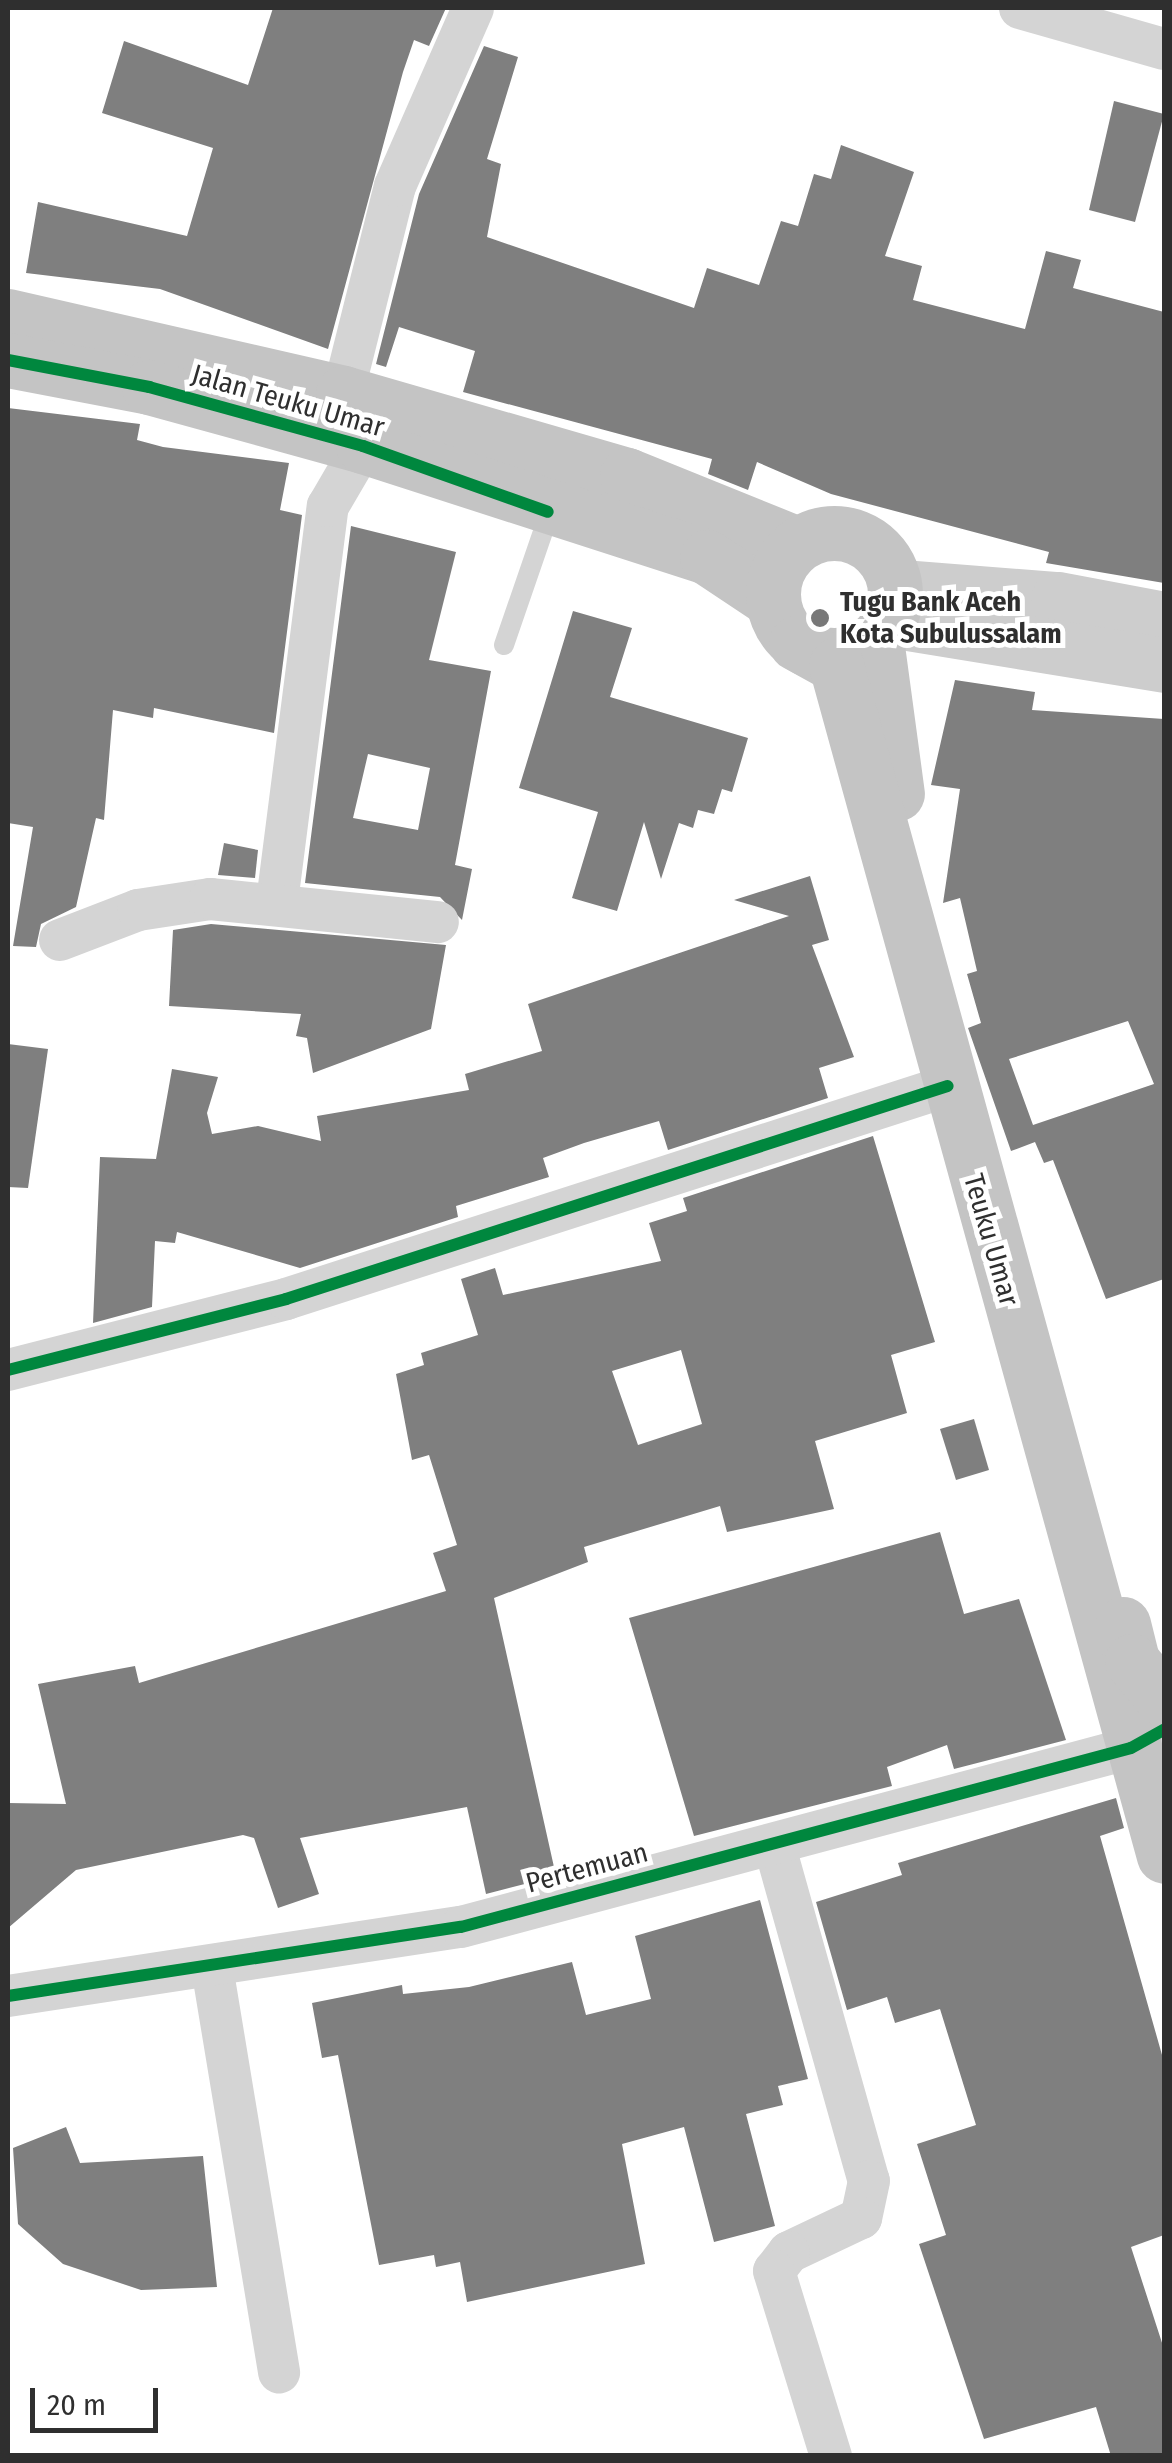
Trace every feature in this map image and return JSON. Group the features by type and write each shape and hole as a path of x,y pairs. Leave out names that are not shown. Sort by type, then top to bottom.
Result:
{"highway":[{"path":"8,316 343,393 627,475 798,544"},
{"name":"Jalan Teuku Umar","path":"8,360 150,386 363,446 548,512"},
{"name":"Teuku Umar","path":"548,512 707,557 836,666 948,1086 1148,1739 1164,1856"},
{"path":"887,616 837,655 785,622 780,563 798,544 828,532 860,537 884,558 887,616 891,767 932,953 1154,1671"}],"main road":[{"path":"887,616 1012,593 1164,620"},
{"path":"887,616 1164,665"}],"street":[{"path":"343,393 395,186 473,8"},
{"path":"1020,8 1164,49"},
{"path":"277,902 328,506 363,446"},
{"path":"60,940 138,910 277,902 438,922"},
{"path":"8,1370 286,1300 948,1086"},
{"name":"Pertemuan","path":"8,1996 461,1927 1148,1739"},
{"path":"774,1844 869,2181 861,2218 788,2252 774,2271 831,2456"},
{"path":"212,1967 280,2372"}],"lane":[{"path":"504,645 528,567 554,520 548,512"}],"building":[{"path":"273,8 446,8 429,46 414,40 328,349 160,289 26,273 38,202 187,236 213,148 102,113 124,41 248,85"},
{"path":"484,46 518,57 487,159 501,164 487,237 694,308 707,268 759,285 781,221 798,226 814,174 831,179 841,145 914,172 885,256 922,266 913,300 1025,329 1046,251 1081,260 1073,288 1164,312 1164,583 1046,563 1049,552 831,494 757,462 748,490 708,474 712,459 463,392 475,351 399,327 386,367 376,364 419,194"},
{"path":"1114,101 1164,114 1135,222 1089,210"},
{"path":"8,408 140,424 137,440 163,447 289,463 280,510 302,515 274,733 154,708 153,718 113,710 104,820 96,818 76,907 41,924 36,947 13,946 33,827 8,823"},
{"path":"351,526 456,552 429,660 491,671 455,865 472,869 462,920 440,897 305,883","holes":["368,754 430,768 418,830 353,818"]},
{"path":"573,611 632,628 610,697 748,738 732,792 722,789 714,814 698,810 693,828 679,823 661,879 644,822 617,911 572,898 598,812 519,788"},
{"path":"955,680 1035,692 1032,710 1164,719 1164,1279 1106,1299 1053,1160 1044,1163 1035,1142 1011,1151 968,1028 981,1023 967,974 977,971 960,898 943,903 960,789 931,785","holes":["1128,1021 1154,1084 1033,1125 1009,1059"]},
{"path":"224,843 258,850 255,878 218,875"},
{"path":"810,876 829,940 812,945 854,1057 819,1068 828,1098 668,1150 659,1121 584,1143 543,1158 549,1177 456,1206 458,1217 300,1268 177,1232 175,1243 155,1241 152,1307 93,1323 100,1157 156,1159 172,1069 218,1077 207,1113 212,1134 258,1126 321,1141 317,1116 469,1090 465,1074 542,1051 528,1004 789,916 734,900"},
{"path":"211,924 446,945 431,1029 313,1073 307,1038 296,1036 301,1014 169,1006 173,930"},
{"path":"8,1044 48,1049 28,1188 8,1187"},
{"path":"873,1136 935,1342 891,1355 907,1413 815,1441 834,1509 727,1532 720,1506 584,1547 588,1562 494,1598 556,1876 486,1894 467,1807 300,1838 319,1894 278,1908 254,1838 243,1835 76,1870 8,1928 8,1803 66,1804 38,1684 135,1666 139,1683 446,1591 433,1553 457,1545 429,1455 412,1460 396,1374 424,1365 421,1353 478,1335 461,1279 495,1268 503,1295 661,1261 649,1223 687,1211 683,1198","holes":["681,1350 702,1424 638,1445 612,1371"]},
{"path":"974,1419 989,1470 956,1480 940,1429"},
{"path":"940,1532 964,1614 1019,1599 1066,1740 954,1769 947,1745 887,1767 892,1786 694,1836 629,1618"},
{"path":"1116,1798 1124,1828 1100,1836 1164,2062 1164,2235 1131,2247 1164,2349 1164,2456 1111,2456 1096,2407 984,2439 919,2244 946,2235 917,2144 976,2125 940,2009 895,2023 887,1997 847,2010 816,1902 902,1875 898,1863"},
{"path":"760,1900 808,2079 778,2086 783,2105 746,2114 775,2226 714,2242 684,2127 622,2144 645,2264 467,2302 460,2262 436,2267 434,2255 379,2265 338,2055 322,2058 312,2003 402,1985 403,1994 469,1987 572,1962 586,2015 651,1999 635,1936"},
{"path":"66,2127 80,2163 203,2156 217,2287 141,2290 63,2264 18,2224 13,2148"}],"cycle path":[{"path":"8,360 149,387 363,446 548,512"},
{"path":"8,1370 286,1299 948,1086"},
{"path":"8,1996 461,1927 1131,1748 1164,1730"}],"place":[{"name":"Tugu Bank Aceh Kota Subulussalam","path":"820,618"}]}
